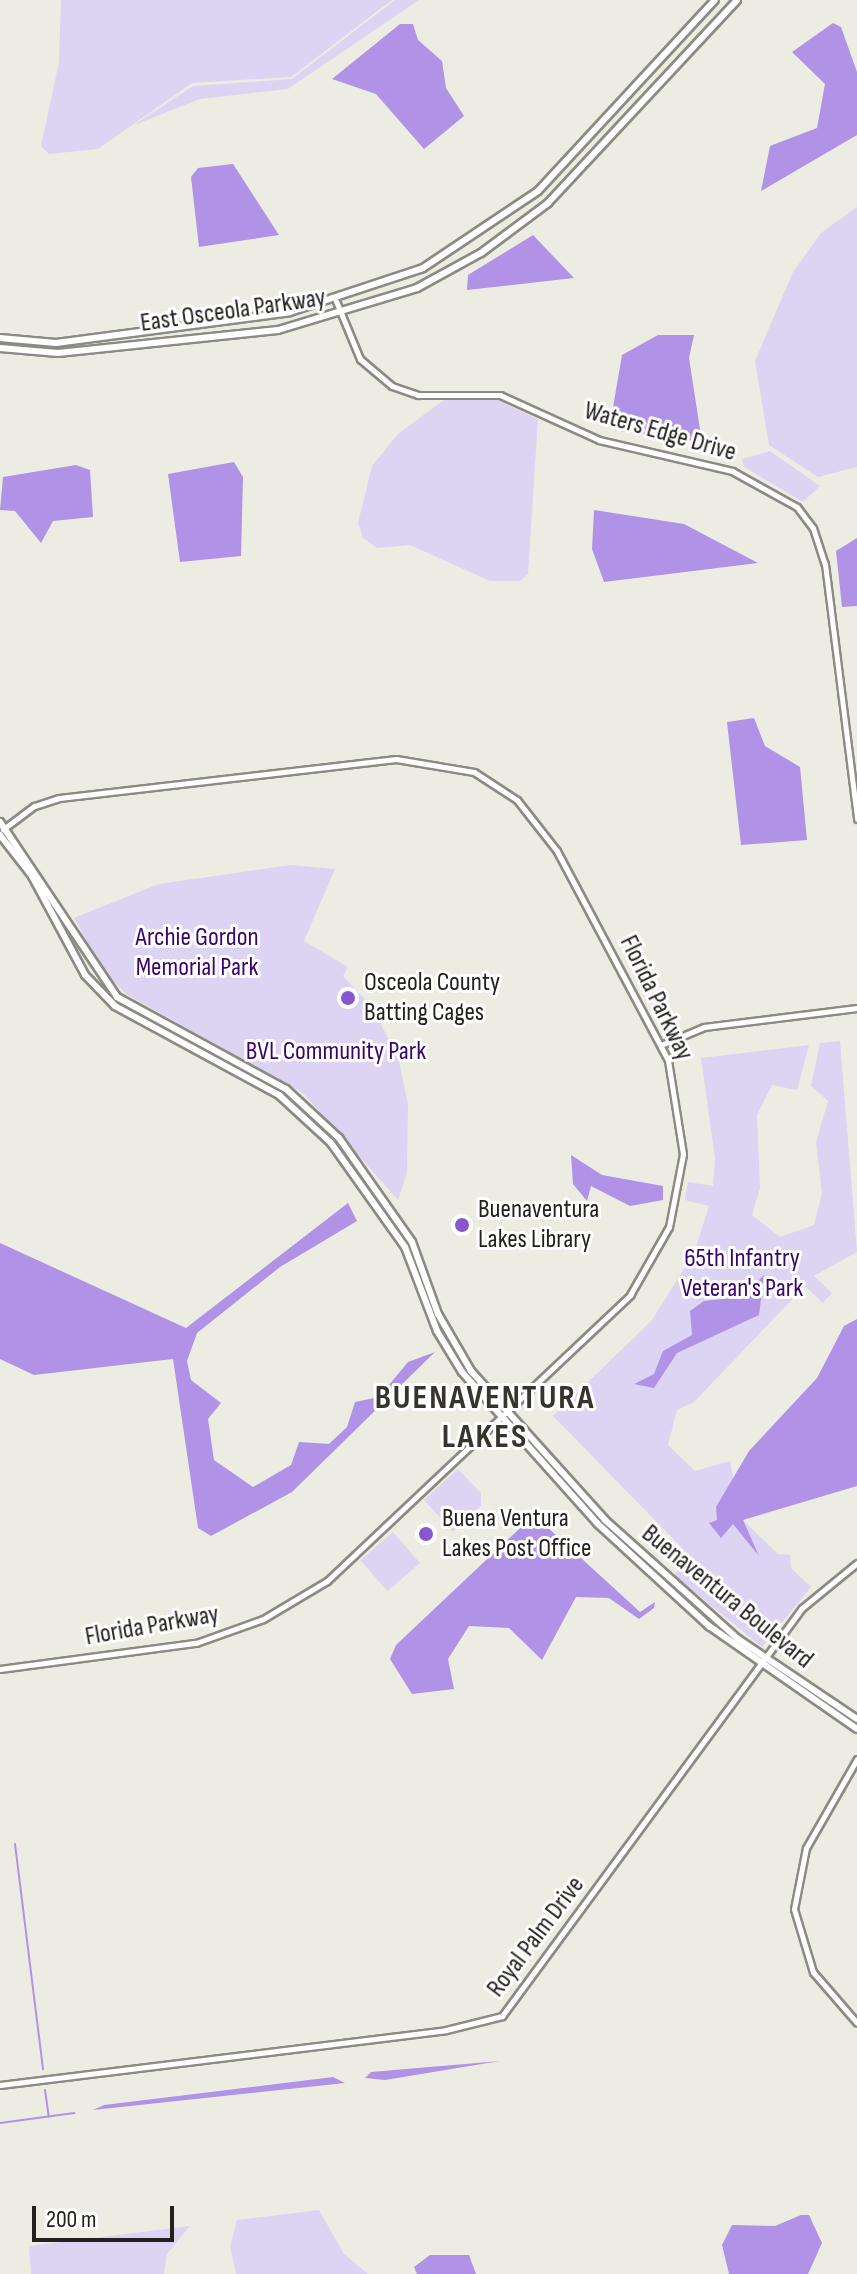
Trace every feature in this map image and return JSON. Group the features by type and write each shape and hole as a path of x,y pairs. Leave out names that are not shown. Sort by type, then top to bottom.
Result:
{"main road":[{"name":"East Osceola Parkway","path":"0,338 72,341 336,301 423,268 514,211 715,0"},
{"name":"East Osceola Parkway","path":"0,348 74,352 278,330 341,315 438,278 534,215 737,0"},
{"name":"Buenaventura Boulevard","path":"1,829 106,987 136,1011 286,1089 339,1138 412,1242 454,1344 504,1417 629,1544 763,1663 857,1729"},
{"name":"Buenaventura Boulevard","path":"763,1663 857,1719"}],"street":[{"name":"Waters Edge Drive","path":"336,301 360,359 392,386 418,395 500,395 599,440 732,471 797,507 813,528 825,564 857,819"},
{"name":"Florida Parkway","path":"0,1669 185,1645 263,1619 327,1581 630,1295 662,1243 683,1145 678,1096 661,1045 547,833 500,786 449,763 396,759 59,798 1,829"},
{"path":"661,1045 704,1027 857,1008"},
{"name":"Royal Palm Drive","path":"0,2085 446,2030 502,2016 811,1597 857,1563"},
{"path":"857,1759 806,1848 794,1909 813,1972 857,2023"}],"green space":[{"path":"61,0 392,0 291,77 192,83 98,149 49,154 41,146 59,62"},
{"path":"395,0 419,0 288,89 200,99 134,125 193,86 292,79"},
{"path":"857,207 857,467 818,477 769,445 755,361 793,272 821,233"},
{"path":"488,396 538,419 528,574 520,581 490,581 410,545 377,548 363,538 358,523 372,466 398,434 448,397"},
{"path":"770,451 820,486 803,502 744,467 742,459"},
{"path":"291,865 335,869 304,941 348,967 343,976 372,1007 398,1057 408,1104 407,1173 398,1200 303,1093 126,994 102,969 74,918 159,884"},
{"name":"65th Infantry Veteran's Park","path":"840,1041 857,1252 814,1276 832,1293 823,1303 805,1286 694,1402 677,1410 668,1445 695,1471 730,1461 741,1518 778,1554 790,1555 791,1568 811,1587 762,1647 674,1575 690,1556 553,1416 652,1320 694,1253 709,1206 685,1200 688,1182 713,1186 715,1158 701,1058 809,1045 797,1090 772,1085 757,1115 760,1188 752,1215 780,1237 814,1225 822,1194 816,1142 828,1101 811,1086 820,1043"},
{"path":"458,1469 481,1493 481,1506 453,1532 424,1500"},
{"path":"393,1532 420,1563 387,1591 361,1560"},
{"path":"319,2210 344,2254 368,2274 236,2274 230,2246 237,2220"},
{"path":"190,2226 167,2254 164,2274 31,2274 29,2246"}],"shaded area":[{"path":"833,23 841,27 857,72 857,135 761,191 770,146 817,128 825,84 792,52"},
{"path":"400,24 413,24 418,40 442,61 446,88 464,116 424,149 376,94 332,79"},
{"path":"233,164 279,235 199,247 191,177 198,168"},
{"path":"533,235 574,278 467,290 468,275"},
{"path":"658,335 694,335 689,358 702,442 620,431 611,419 622,355"},
{"path":"234,462 243,477 241,556 180,562 168,474"},
{"path":"76,465 90,470 93,517 53,521 41,543 15,511 0,510 3,477"},
{"path":"594,510 684,524 758,563 604,582 592,549"},
{"path":"857,538 857,606 842,607 836,551"},
{"path":"754,718 765,746 800,767 807,840 741,845 727,722"},
{"path":"571,1155 602,1175 663,1186 663,1200 630,1206 591,1186 587,1201 573,1184"},
{"path":"348,1203 357,1221 280,1267 197,1333 187,1361 191,1380 221,1403 208,1419 214,1460 253,1487 291,1465 299,1442 329,1444 347,1427 355,1402 379,1397 408,1362 435,1352 292,1492 211,1536 198,1528 173,1359 34,1375 0,1359 0,1243 186,1328"},
{"path":"764,1275 759,1315 677,1353 654,1388 634,1384 654,1374 663,1351 692,1335 690,1311 704,1301 742,1297"},
{"path":"857,1319 857,1486 743,1520 759,1556 733,1524 721,1538 709,1523 717,1520 716,1507 749,1451 817,1378 844,1326"},
{"path":"534,1515 640,1612 655,1602 654,1608 639,1619 609,1598 576,1597 542,1660 509,1628 469,1626 448,1659 454,1689 412,1694 390,1659 396,1645"},
{"path":"500,2061 385,2080 365,2078 371,2072"},
{"path":"333,2077 345,2083 93,2110 104,2105"},
{"path":"801,2215 809,2215 822,2243 808,2274 729,2274 722,2245 732,2225 775,2226"},
{"path":"430,2255 469,2255 476,2274 417,2274 414,2267"}],"waterway":[{"path":"15,1844 43,2069"},
{"path":"45,2090 49,2117"},
{"path":"0,2123 74,2113"}],"place":[{"name":"Osceola County Batting Cages","path":"348,998"},
{"name":"Buenaventura Lakes Library","path":"462,1225"},
{"name":"Buena Ventura Lakes Post Office","path":"426,1534"}],"district":[{"name":"BUENAVENTURA LAKES","path":"485,1416"}],"park label":[{"name":"Archie Gordon Memorial Park","path":"197,953"},
{"name":"BVL Community Park","path":"336,1052"}]}
